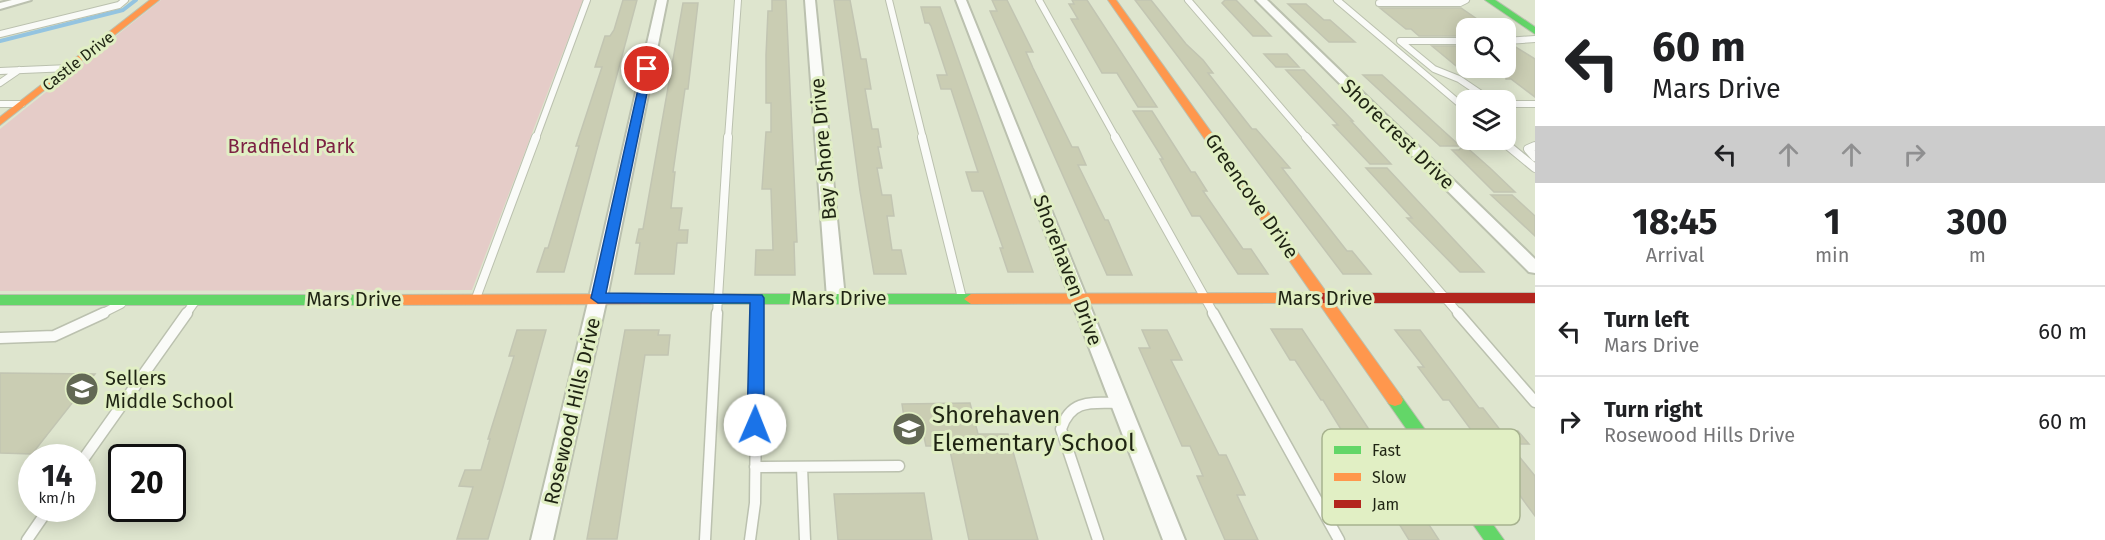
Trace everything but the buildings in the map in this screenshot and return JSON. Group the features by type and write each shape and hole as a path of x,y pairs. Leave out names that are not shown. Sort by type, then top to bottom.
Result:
{"street":[{"path":"0,6 26,0"},
{"name":"Castle Drive","path":"0,122 155,0"},
{"name":"Rosewood Hills Drive","path":"542,540 598,298 662,0"},
{"name":"Bay Shore Drive","path":"810,0 836,298"},
{"name":"Shorehaven Drive","path":"961,0 1174,540"},
{"name":"Greencove Drive","path":"1112,0 1417,429"},
{"name":"Shorecrest Drive","path":"1261,0 1535,268"},
{"path":"1489,0 1530,35"},
{"name":"Mars Drive","path":"0,300 1535,298"},
{"name":"Greencove Drive","path":"1484,525 1495,540"}],"lane":[{"path":"0,34 119,5 125,0"},
{"path":"476,298 587,0"},
{"path":"705,540 738,0"},
{"path":"889,0 962,298"},
{"path":"1039,0 1322,508"},
{"path":"1188,0 1535,402"},
{"path":"1338,0 1456,101"},
{"path":"1379,3 1460,3 1466,0"},
{"path":"1530,35 1535,39"},
{"path":"1530,35 1535,47"},
{"path":"1456,41 1400,41 1434,69 1456,78"},
{"path":"0,71 69,68"},
{"path":"0,83 20,69"},
{"path":"1456,78 1475,90"},
{"path":"0,104 23,104"},
{"path":"1516,104 1535,104"},
{"path":"1535,146 1528,148 1535,157"},
{"path":"1513,150 1535,168"},
{"path":"750,540 755,503 757,298"},
{"path":"0,338 54,336 69,331 129,299"},
{"path":"94,444 197,299"},
{"path":"1098,540 1061,429 1067,412 1076,406 1120,404"},
{"path":"755,467 899,466"},
{"path":"802,467 805,540"},
{"path":"27,540 39,522"},
{"path":"1332,525 1340,540"}],"green space":[{"name":"Bradfield Park","path":"161,0 583,0 472,290 0,291 0,129"}],"waterway":[{"path":"0,41 123,10 136,0"}],"traffic: fast":[{"path":"1489,0 1535,31"},
{"path":"649,299 971,299"},
{"path":"0,300 372,300"},
{"path":"1395,400 1416,429"},
{"path":"1484,525 1495,540"}],"traffic: slow":[{"path":"0,122 155,0"},
{"path":"1112,0 1395,400"},
{"path":"971,299 1301,298"},
{"path":"372,300 649,299"}],"traffic: jam":[{"path":"1301,298 1535,298"}],"place":[{"name":"Sellers Middle School","path":"82,389"},
{"name":"Shorehaven Elementary School","path":"909,429"}],"route":[{"path":"647,69 598,298 757,298 755,425"}]}
